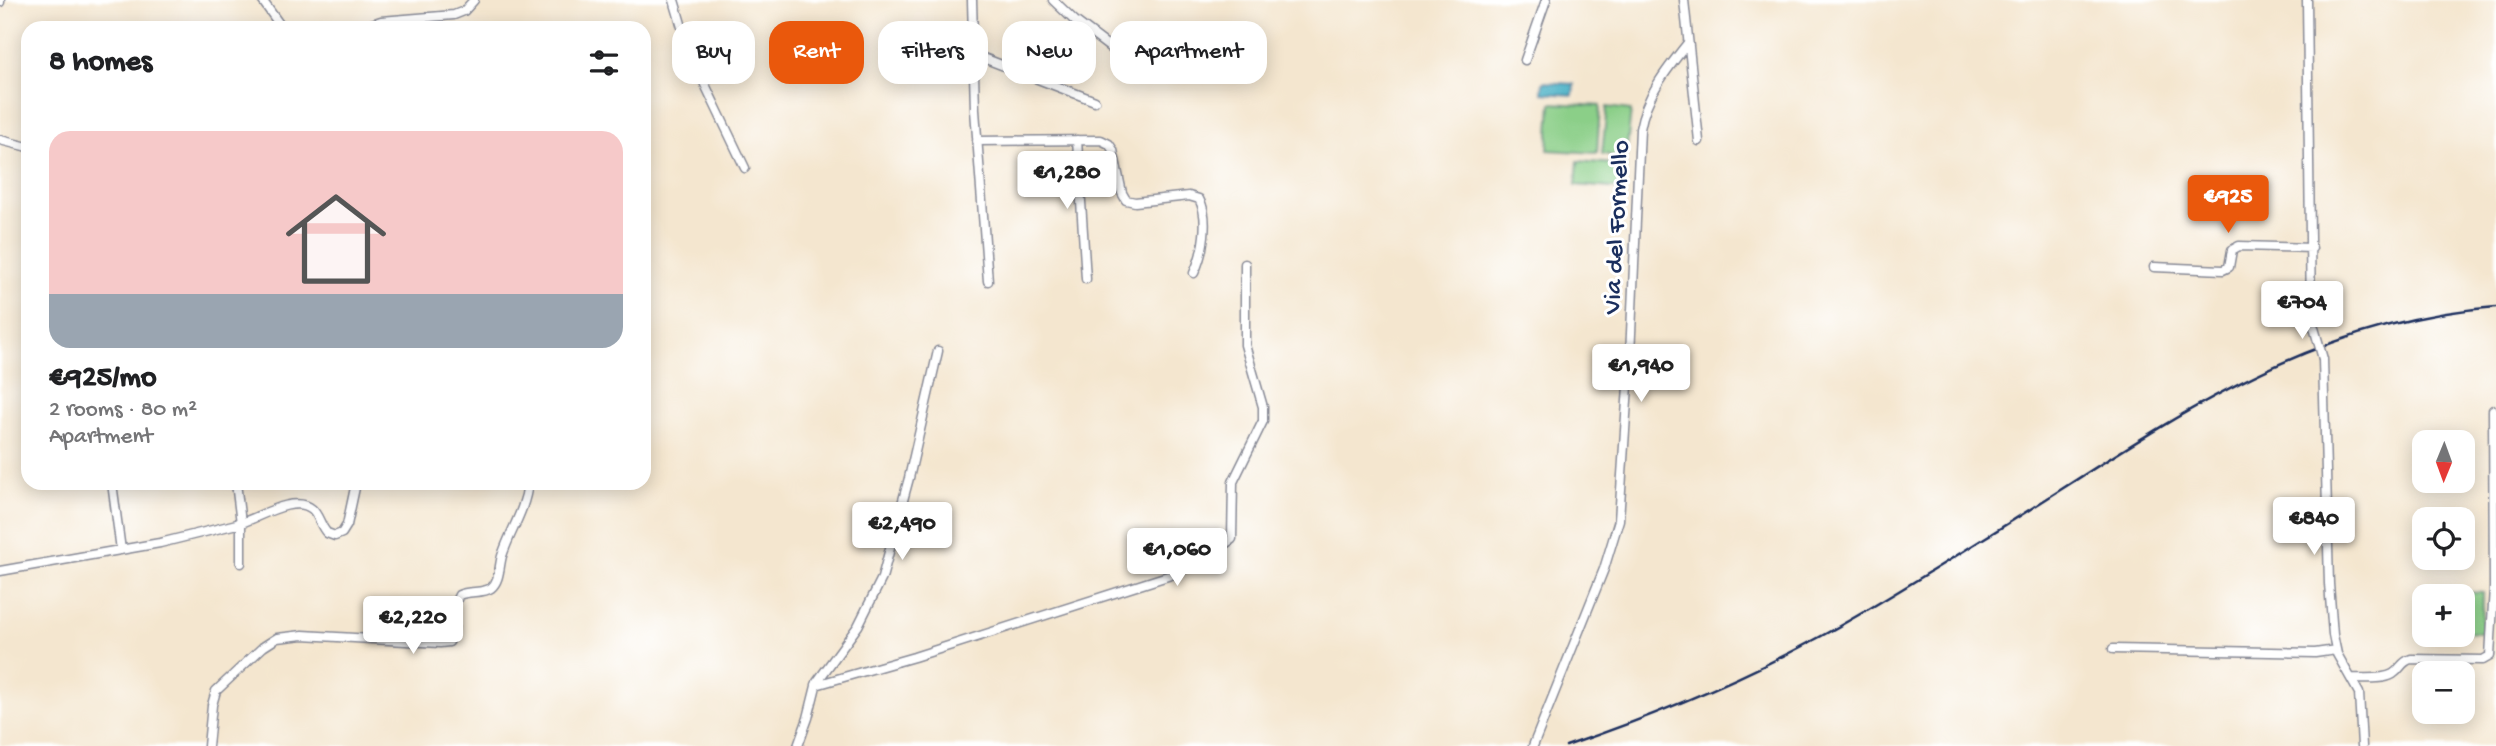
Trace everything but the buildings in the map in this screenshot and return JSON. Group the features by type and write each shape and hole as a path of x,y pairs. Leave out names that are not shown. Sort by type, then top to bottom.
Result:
{"street":[{"path":"262,0 277,21"},
{"path":"381,21 454,15 464,11 474,0"},
{"path":"674,0 689,51 745,169"},
{"path":"972,0 972,21"},
{"path":"1053,0 1075,22 1110,48"},
{"path":"1525,60 1545,0"},
{"path":"1684,0 1699,141"},
{"path":"2307,0 2311,317 2323,359 2329,584 2336,650 2358,689 2361,702 2362,746"},
{"name":"Via del Formello","path":"1533,746 1606,564 1619,520 1640,129 1652,94 1687,44"},
{"path":"988,60 1095,101"},
{"path":"974,84 988,281"},
{"path":"0,140 21,145"},
{"path":"1077,140 1086,279"},
{"path":"977,141 1101,140 1109,144 1115,156 1122,196 1129,201 1189,197 1199,199 1202,208 1203,248 1194,273"},
{"path":"2154,267 2223,270 2229,267 2232,250 2239,246 2312,248"},
{"path":"816,685 914,657 1174,574 1229,544 1234,532 1233,482 1259,432 1263,417 1263,407 1245,345 1245,264"},
{"path":"798,746 816,685 860,622 882,578 909,478 938,351"},
{"path":"2352,678 2388,676 2397,672 2403,663 2411,659 2483,660 2490,656 2494,602 2493,410"},
{"path":"113,490 121,550"},
{"path":"237,490 241,523 241,563"},
{"path":"0,571 186,538 241,523 286,506 302,505 313,510 324,531 338,536 346,528 354,490"},
{"path":"208,746 216,691 263,647 277,638 303,635 449,642 453,635 455,605 459,595 468,591 487,590 495,582 503,552 524,506 527,490"},
{"path":"2113,649 2315,653 2336,650"}],"green space":[{"path":"1551,103 1600,106 1597,153 1548,150"},
{"path":"1607,107 1631,110 1626,157 1602,154"},
{"path":"1578,161 1626,165 1624,189 1576,185"},
{"path":"2475,592 2483,592 2482,633 2475,633"}],"water":[{"path":"1543,82 1574,84 1573,95 1542,93"}],"railway":[{"path":"1566,746 1692,698 1814,640 1922,577 2167,423 2227,389 2290,359 2355,335 2423,317 2496,307"}]}
